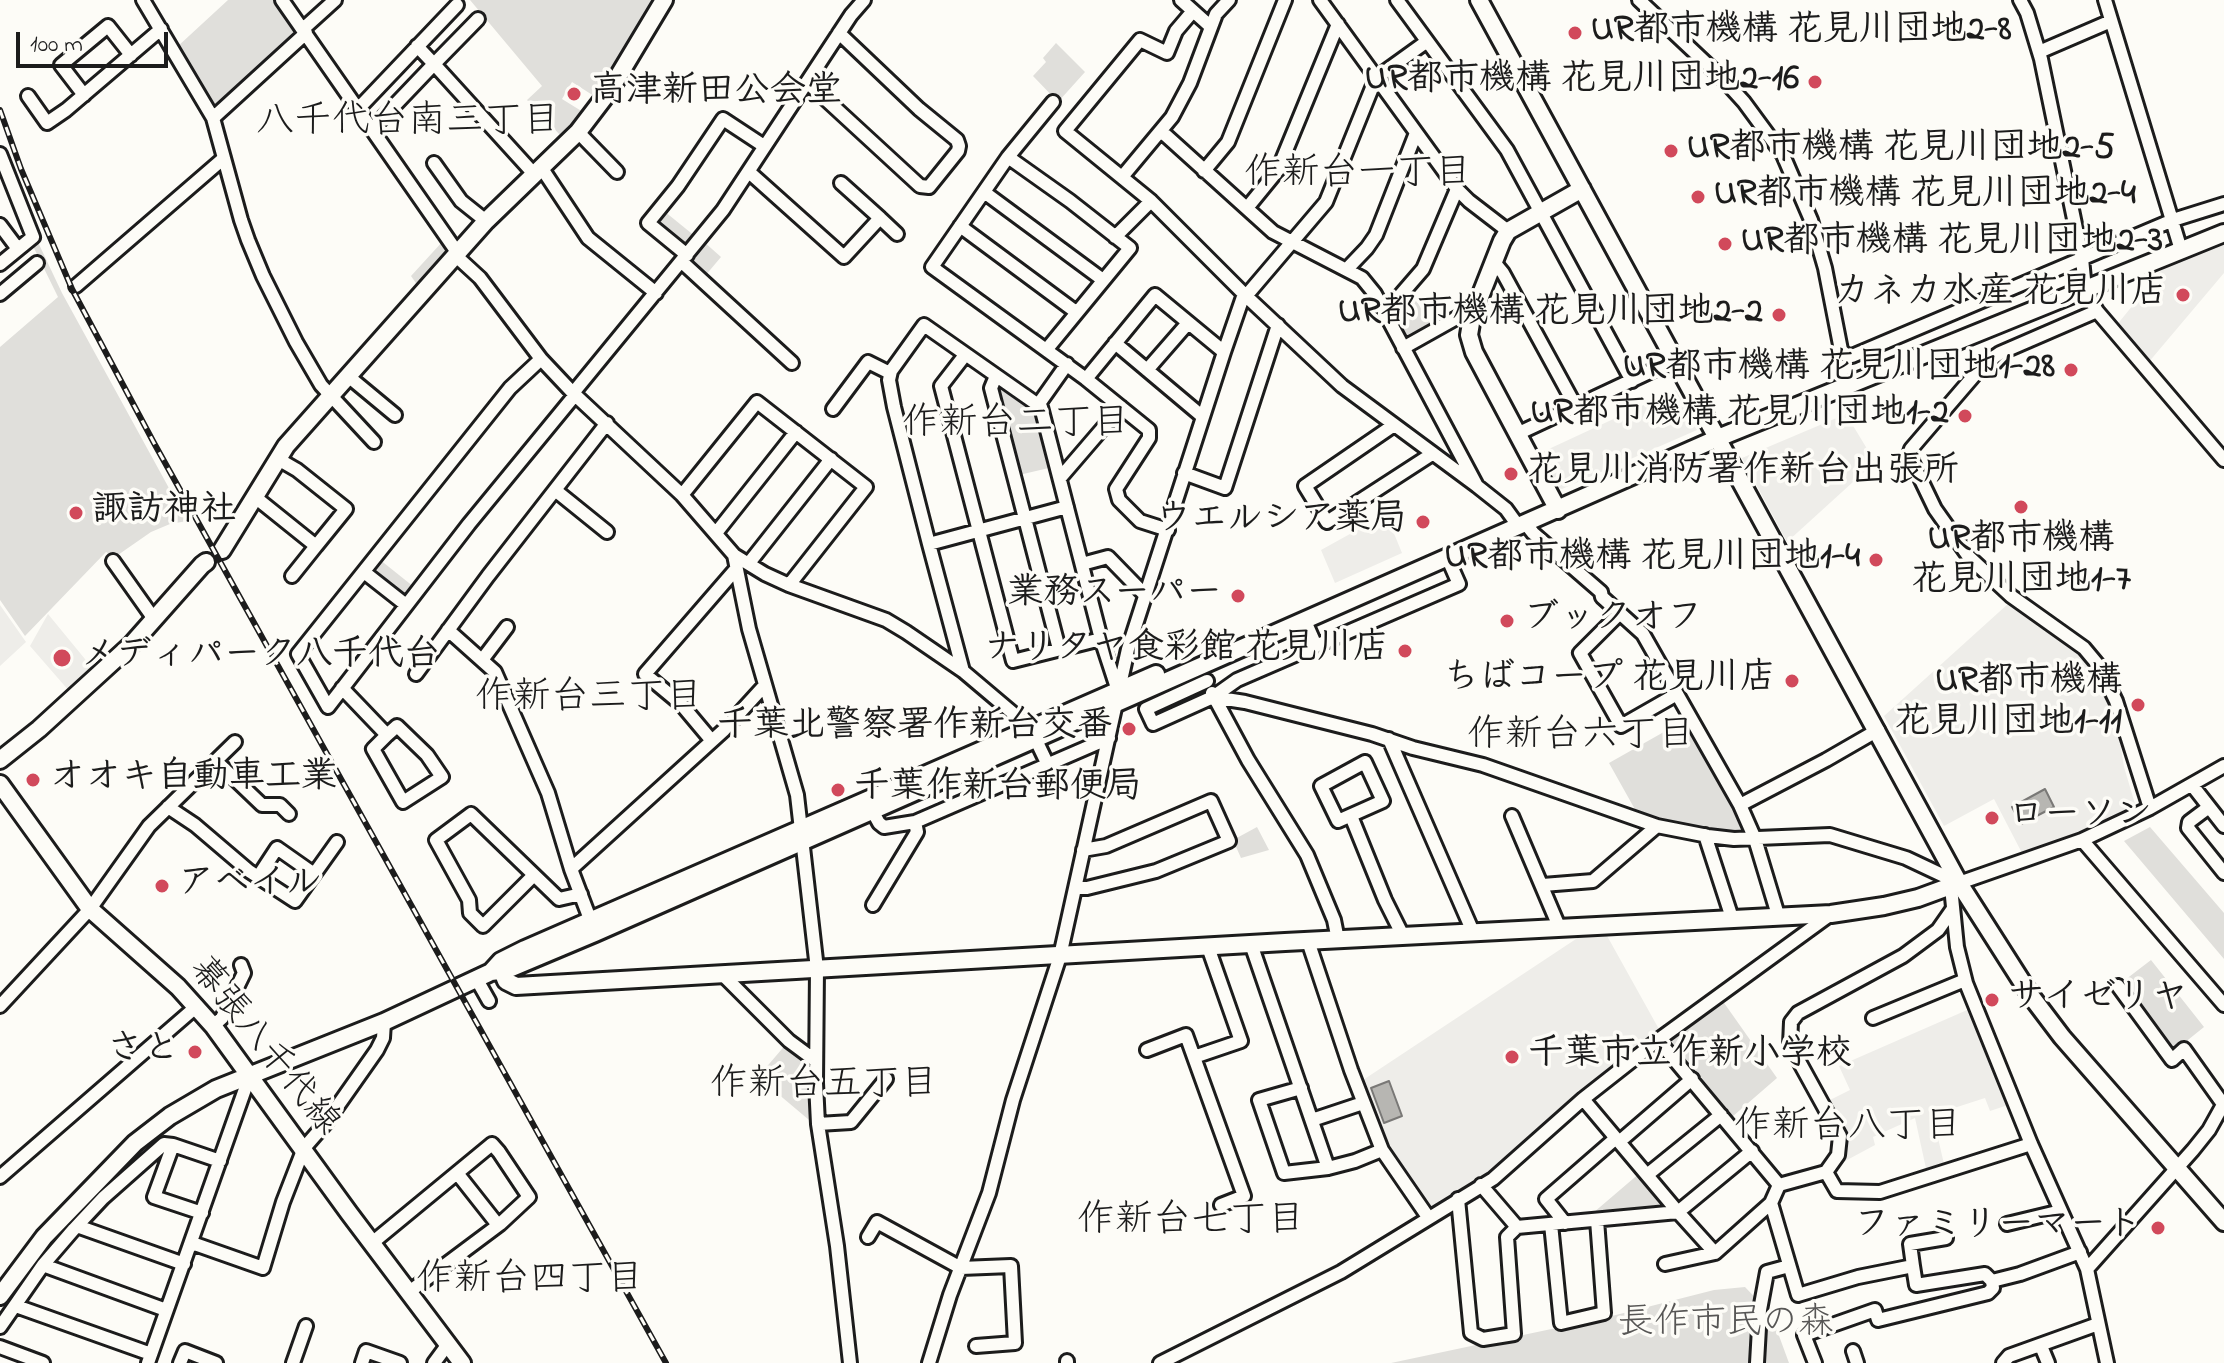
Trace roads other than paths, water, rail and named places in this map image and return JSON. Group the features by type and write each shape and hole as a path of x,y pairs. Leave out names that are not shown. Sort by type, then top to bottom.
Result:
{"street":[{"path":"143,0 213,118 241,220 263,276 302,353 321,385 374,442"},
{"path":"282,0 456,254 480,278 541,359 682,495 734,555 789,585 886,620 963,671 1021,720 1047,763"},
{"path":"213,118 335,0"},
{"path":"222,550 286,446 486,221 578,132 610,90 664,0"},
{"path":"541,359 510,388 298,654 328,707 513,469 723,210 851,15 864,0"},
{"path":"1181,0 1211,27"},
{"path":"1122,177 1172,117 1185,93 1216,14 1229,0"},
{"path":"1204,171 1228,142 1285,0"},
{"path":"1320,0 1457,189 1508,231"},
{"path":"1397,0 1507,150 1632,381"},
{"path":"1479,0 1878,730 1955,885 2062,1037 2224,1222"},
{"path":"1639,0 1724,80 1783,155 1811,220 1841,350 1846,355 1852,356 2173,220 2224,204"},
{"path":"2020,0 2039,52 2082,258 2085,290 2097,311 2224,460"},
{"path":"2105,0 2181,250"},
{"path":"358,109 457,5"},
{"path":"1193,11 1176,31 1167,53 1140,40 1065,131 1151,201 1342,386 1506,509 1601,592 1602,597 1643,634 1740,805 1755,839 1778,915"},
{"path":"372,129 478,19"},
{"path":"2039,52 2111,21"},
{"path":"1247,208 1278,170 1338,24"},
{"path":"84,95 61,65 108,26 131,55"},
{"path":"28,96 47,123 161,29"},
{"path":"807,82 920,186 929,187 958,151 957,140 919,109 839,33"},
{"path":"929,1363 937,1333 989,1193 1013,1100 1060,956 1128,649 1245,295 1326,202 1376,78 1426,42"},
{"path":"417,46 537,170 588,238 656,293"},
{"path":"1053,102 1008,157 932,267 1067,364 1149,430 1149,438 1116,489 1119,500 1140,521 1168,530"},
{"path":"764,146 723,119 678,186 648,223 792,363"},
{"path":"1161,131 1273,232 1347,269 1370,286 1477,486"},
{"path":"578,132 617,172"},
{"path":"1347,269 1376,235 1416,133"},
{"path":"0,154 33,237 0,264"},
{"path":"1008,157 1130,248 1047,349"},
{"path":"76,286 224,158"},
{"path":"434,163 461,201 486,221"},
{"path":"749,172 844,257 880,218"},
{"path":"841,183 897,234"},
{"path":"1385,313 1423,269 1457,189"},
{"path":"1558,510 1474,352 1469,335 1472,317 1508,231 1582,189"},
{"path":"984,192 1103,280"},
{"path":"1115,237 1151,201"},
{"path":"0,225 18,249"},
{"path":"960,226 1076,312"},
{"path":"1448,559 1459,584 1237,680 1213,697 1153,724 1146,709 1233,651 1718,438 2224,233"},
{"path":"1494,262 1503,273 1576,407"},
{"path":"0,294 37,263"},
{"path":"1086,379 1155,295 1224,352"},
{"path":"2097,311 2000,353 1984,364 1909,455 1935,509 1969,557 2011,596 2084,648 2099,666 2116,701 2150,808"},
{"path":"1403,348 1460,316 1472,317"},
{"path":"1147,370 1188,323"},
{"path":"963,671 889,380 890,373 924,325 1041,407 1116,698"},
{"path":"1184,473 1225,488 1278,325"},
{"path":"1115,343 1203,417"},
{"path":"965,355 941,386 1013,661 1101,639"},
{"path":"1517,434 1675,360"},
{"path":"833,409 868,362 890,373"},
{"path":"1038,405 1067,364"},
{"path":"348,376 395,415"},
{"path":"996,376 991,388 1059,649"},
{"path":"682,495 757,402 866,487 789,585"},
{"path":"1060,478 1121,407"},
{"path":"416,674 607,423"},
{"path":"1394,425 1305,486 1327,522 1432,454"},
{"path":"716,533 796,432"},
{"path":"278,459 346,509 292,576"},
{"path":"749,563 831,459"},
{"path":"555,490 607,532"},
{"path":"255,497 316,546"},
{"path":"929,544 1067,507"},
{"path":"734,555 749,629 797,795 803,835 817,969 818,1124 837,1246 850,1363"},
{"path":"1082,564 1108,557 1146,596"},
{"path":"113,561 154,619"},
{"path":"0,760 39,729 132,644 206,562"},
{"path":"712,741 681,704 645,674 736,569"},
{"path":"364,572 406,605"},
{"path":"1620,613 1580,653 1621,726 1677,694"},
{"path":"1305,621 1316,646"},
{"path":"482,660 507,627"},
{"path":"448,630 495,672 542,780 593,927"},
{"path":"0,1296 44,1237 135,1143 170,1116 216,1089 384,1022 489,974 507,970 593,927 1116,698 1169,669 1202,669"},
{"path":"1202,669 1213,697 1248,760 1307,855 1334,920 1338,940"},
{"path":"571,869 712,741 765,685"},
{"path":"342,688 387,735"},
{"path":"1213,697 1245,702 1483,765 1657,826 1705,835 1755,839 1830,835 1906,858 1955,885"},
{"path":"397,726 427,755 442,777 403,802 373,749 387,735 397,726"},
{"path":"1740,805 1878,730"},
{"path":"873,812 884,827 915,822 1109,738"},
{"path":"1389,739 1473,932"},
{"path":"0,1006 90,909 149,826 235,742"},
{"path":"216,761 262,805 280,805 289,814"},
{"path":"1365,762 1383,801 1351,816 1338,821 1321,786 1365,762"},
{"path":"489,974 516,986 1831,914 1884,906 1955,885 2082,840 2150,808 2224,766"},
{"path":"803,835 873,812 944,774"},
{"path":"944,774 957,803"},
{"name":"幕張八千代線","path":"0,784 90,909 197,1006 213,1026 462,1363"},
{"path":"2192,785 2224,826"},
{"path":"1076,888 1156,871 1229,841 1211,801 1106,846 1083,850"},
{"path":"168,807 258,877 295,901 337,842"},
{"path":"2209,807 2189,822 2188,828 2224,873"},
{"path":"534,875 483,926 470,913 469,900 436,840 471,814 559,899 581,894"},
{"path":"1351,816 1403,936"},
{"path":"1512,816 1560,929"},
{"path":"873,905 917,832 915,822"},
{"path":"1543,885 1593,881 1657,826"},
{"path":"1705,835 1732,918"},
{"path":"2082,840 2224,1005"},
{"path":"258,877 277,848 314,874"},
{"path":"1955,885 1952,910 1965,980 2031,1144 2087,1269 2107,1363"},
{"path":"1779,1185 1826,1172 1838,1155 1840,1136 1790,1045 1791,1022 1798,1013 1903,956 1938,930 1952,910"},
{"path":"1160,1363 1341,1272 1493,1179 1583,1099 1658,1040 1831,914"},
{"path":"1308,941 1382,1150 1428,1217"},
{"path":"1251,944 1328,1168"},
{"path":"1194,1057 1241,1041 1208,947"},
{"path":"213,1026 222,1018 244,973 241,965"},
{"path":"489,974 489,1001"},
{"path":"722,974 789,1041 816,1061"},
{"path":"1873,1018 1965,980"},
{"path":"2087,1269 2178,1168 2209,1130 2224,1104 2184,1049 2172,1060 2118,986"},
{"path":"0,1177 197,1006"},
{"path":"192,1243 263,1268 304,1148 325,1124 377,1050 383,1038 384,1022"},
{"path":"1147,1050 1186,1035 1244,1196 1221,1205"},
{"path":"1658,1040 1779,1185"},
{"path":"16,1306 149,1359 250,1075"},
{"path":"818,1124 851,1122 886,1079"},
{"path":"1565,1223 1546,1199 1692,1079"},
{"path":"1301,1088 1259,1100 1284,1173 1328,1168 1382,1150"},
{"path":"1583,1099 1715,1253"},
{"path":"1312,1120 1363,1103"},
{"path":"1647,1175 1721,1115"},
{"path":"0,1327 43,1265 77,1226 103,1198 164,1144 220,1161"},
{"path":"372,1243 492,1144 499,1152 529,1197 498,1225 409,1292"},
{"path":"1826,1172 1837,1191 1880,1192 2031,1144"},
{"path":"173,1145 154,1197 202,1213"},
{"path":"1458,1199 1471,1333 1483,1339 1514,1334 1507,1237 1517,1227 1678,1212 1752,1151"},
{"path":"457,1173 498,1225"},
{"path":"1481,1185 1517,1227"},
{"path":"1665,1264 1715,1253 1771,1203 1779,1185"},
{"path":"1771,1203 1798,1295 1858,1277 1913,1266"},
{"path":"2007,1224 2061,1211"},
{"path":"1551,1224 1561,1323 1604,1313 1597,1220"},
{"path":"868,1237 877,1222 961,1268 1011,1266 1015,1343 976,1346"},
{"path":"77,1226 184,1264"},
{"path":"1815,1363 1804,1335 1875,1310 1878,1320 1988,1293 1993,1288 1992,1281 1985,1274 1916,1285 1910,1244 1946,1238"},
{"path":"1992,1281 2080,1252"},
{"path":"43,1265 166,1310"},
{"path":"1757,1363 1760,1310 1767,1272 1789,1266"},
{"path":"2008,1361 2098,1324"},
{"path":"293,1363 306,1326"},
{"path":"434,1363 448,1344"},
{"path":"2041,1346 2048,1363"},
{"path":"0,1347 43,1363"},
{"path":"180,1363 185,1351 216,1363"},
{"path":"362,1363 366,1351 400,1363"}],"railway":[{"path":"0,110 21,169 72,289 154,443 666,1363"}],"place":[{"name":"UR都市機構 花見川団地2-8","path":"1575,33"},
{"name":"UR都市機構 花見川団地2-16","path":"1815,82"},
{"name":"高津新田公会堂","path":"574,94"},
{"name":"UR都市機構 花見川団地2-5","path":"1671,151"},
{"name":"UR都市機構 花見川団地2-4","path":"1698,197"},
{"name":"UR都市機構 花見川団地2-3","path":"1725,244"},
{"name":"カネカ水産 花見川店","path":"2183,295"},
{"name":"UR都市機構 花見川団地2-2","path":"1779,315"},
{"name":"UR都市機構 花見川団地1-28","path":"2071,370"},
{"name":"UR都市機構 花見川団地1-2","path":"1965,416"},
{"name":"花見川消防署作新台出張所","path":"1511,474"},
{"name":"UR都市機構 花見川団地1-7","path":"2021,507"},
{"name":"諏訪神社","path":"76,513"},
{"name":"ウエルシア薬局","path":"1423,522"},
{"name":"UR都市機構 花見川団地1-4","path":"1876,560"},
{"name":"業務スーパー","path":"1238,596"},
{"name":"ブックオフ","path":"1507,621"},
{"name":"ナリタヤ食彩館 花見川店","path":"1405,651"},
{"name":"メディパーク八千代台","path":"62,658"},
{"name":"ちばコープ 花見川店","path":"1792,681"},
{"name":"UR都市機構 花見川団地1-11","path":"2138,705"},
{"name":"千葉北警察署作新台交番","path":"1129,729"},
{"name":"オオキ自動車工業","path":"33,780"},
{"name":"千葉作新台郵便局","path":"838,790"},
{"name":"ローソン","path":"1992,818"},
{"name":"アベイル","path":"162,886"},
{"name":"サイゼリヤ","path":"1992,1000"},
{"name":"さと","path":"195,1052"},
{"name":"千葉市立作新小学校","path":"1512,1057"},
{"name":"ファミリーマート","path":"2158,1228"}],"district":[{"name":"八千代台南三丁目","path":"408,125"},
{"name":"作新台一丁目","path":"1358,177"},
{"name":"作新台二丁目","path":"1016,427"},
{"name":"作新台三丁目","path":"589,701"},
{"name":"作新台六丁目","path":"1581,739"},
{"name":"作新台五丁目","path":"824,1088"},
{"name":"作新台八丁目","path":"1848,1130"},
{"name":"作新台七丁目","path":"1191,1224"},
{"name":"作新台四丁目","path":"530,1283"}],"park label":[{"name":"長作市民の森","path":"1726,1326"}]}
